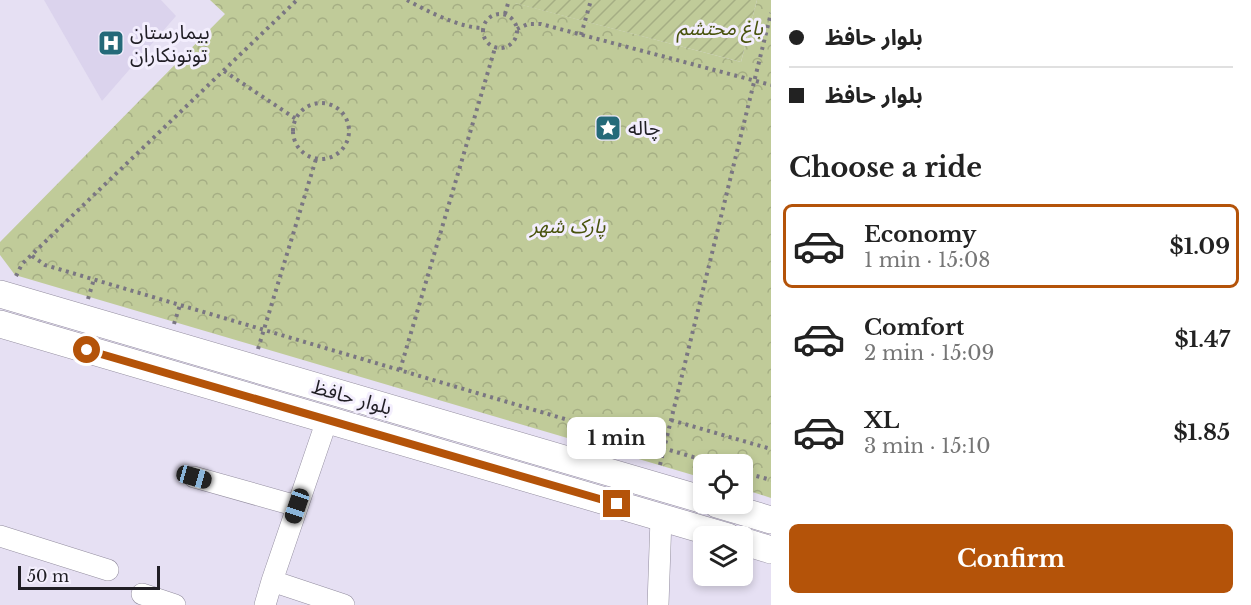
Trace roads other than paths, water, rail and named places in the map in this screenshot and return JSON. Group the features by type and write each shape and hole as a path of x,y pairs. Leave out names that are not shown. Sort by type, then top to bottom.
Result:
{"main road":[{"name":"بلوار حافظ","path":"3,295 662,480 693,495"},
{"name":"بلوار حافظ","path":"0,324 693,527"},
{"path":"661,518 662,480"},
{"path":"751,514 771,520"},
{"path":"753,544 771,550"}],"street":[{"path":"265,605 327,420"},
{"path":"194,477 297,506"},
{"path":"658,605 661,518"},
{"path":"0,536 108,570"},
{"path":"272,581 344,605"},
{"path":"142,594 175,605"}],"place":[{"name":"بیمارستان توتونکاران","path":"111,43"},
{"name":"چاله","path":"608,128"}],"park label":[{"name":"باغ محتشم","path":"720,28"},
{"name":"پارک شهر","path":"568,226"}]}
